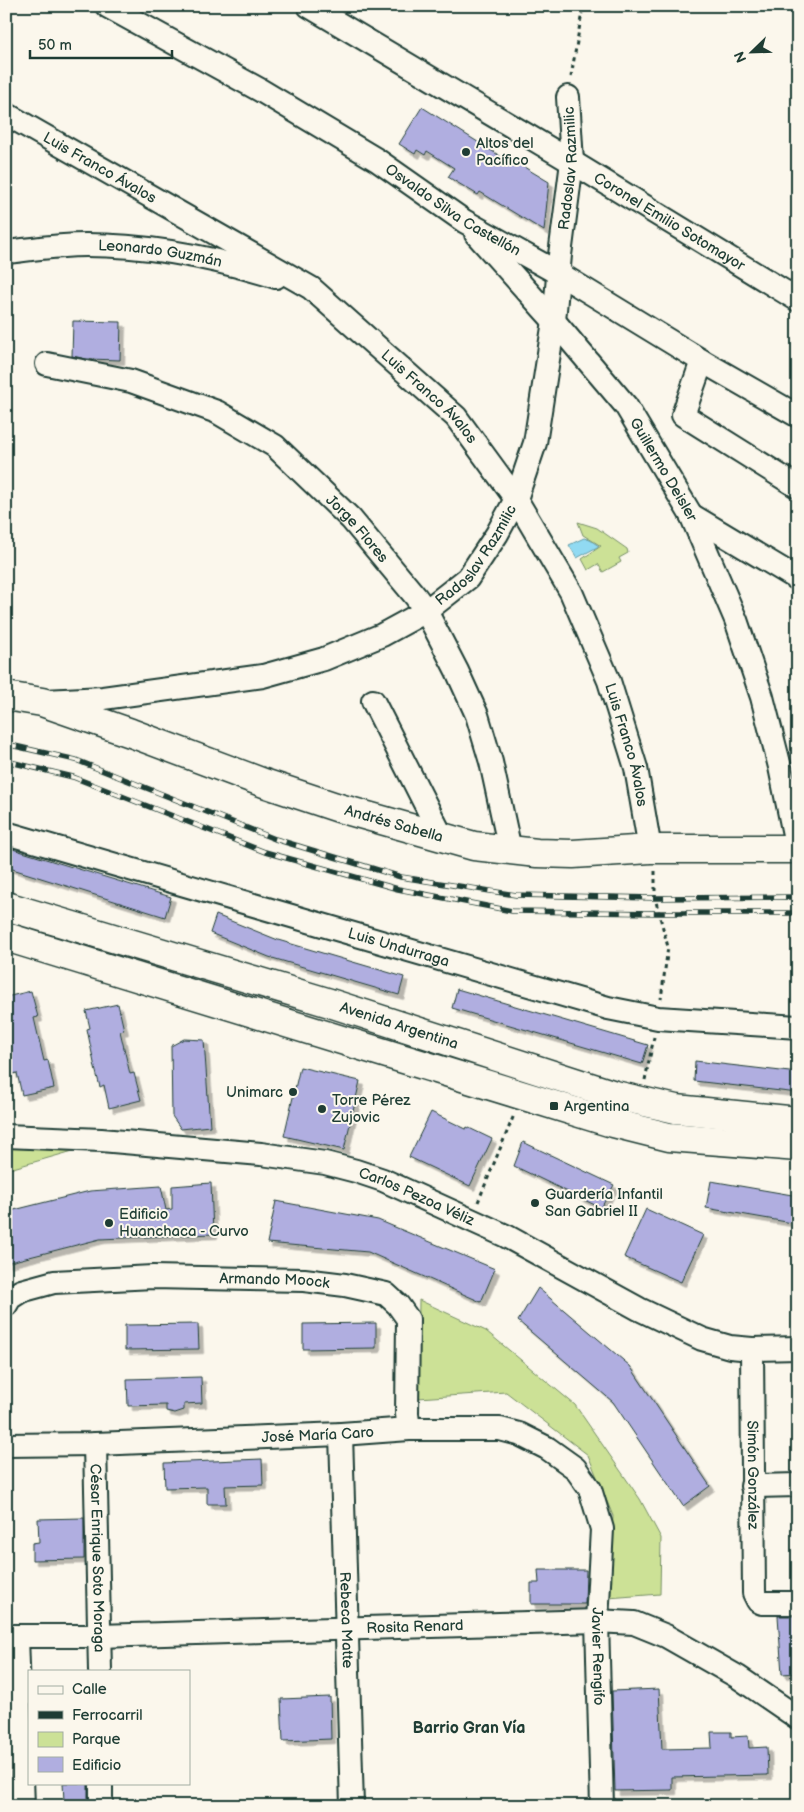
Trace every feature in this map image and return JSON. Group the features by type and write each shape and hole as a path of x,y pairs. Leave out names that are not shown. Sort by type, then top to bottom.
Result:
{"main road":[{"name":"Andrés Sabella","path":"6,696 42,702 264,783 339,808 474,846 537,853 656,860 797,849"},
{"name":"Avenida Argentina","path":"6,906 330,1003 615,1095 676,1109 798,1121"},
{"name":"Avenida Argentina","path":"6,937 608,1122 669,1138 798,1147"}],"street":[{"name":"Osvaldo Silva Castellón","path":"107,6 260,90 377,160 464,221 558,273 702,361 798,416"},
{"name":"Coronel Emilio Sotomayor","path":"309,6 572,162 798,300"},
{"name":"Radoslav Razmilic","path":"42,702 103,698 263,676 324,659 382,635 426,611 468,578 497,534 516,498 535,443 554,321 572,162 568,97"},
{"name":"Luis Franco Ávalos","path":"6,114 311,288 456,417 516,498 571,592 609,681 636,768 656,860"},
{"name":"Guillermo Deisler","path":"464,221 554,321 626,406 691,515 736,620 762,697 780,767 797,849"},
{"name":"Leonardo Guzmán","path":"6,252 84,245 146,248 202,258 257,271 311,288"},
{"path":"702,361 683,415 798,487"},
{"name":"Jorge Flores","path":"46,364 131,381 217,412 275,446 351,519 426,611 457,671 477,716 492,762 510,850"},
{"path":"691,515 798,579"},
{"path":"373,701 442,837"},
{"name":"Guillermo Deisler","path":"780,767 798,791"},
{"name":"Luis Undurraga","path":"6,832 608,1008 658,1018 798,1027"},
{"name":"Carlos Pezoa Véliz","path":"6,1136 101,1140 261,1154 325,1163 356,1171 383,1180 506,1236 639,1309 702,1339 730,1347 752,1349 798,1348"},
{"name":"Armando Moock","path":"14,1298 54,1282 153,1277 304,1280 345,1285 386,1294 398,1304 408,1319 407,1414 409,1429"},
{"name":"Simón González","path":"752,1349 753,1587 758,1601 769,1604 798,1603"},
{"name":"José María Caro","path":"6,1444 95,1444 341,1434 409,1429 500,1429 519,1434 547,1448 575,1468 590,1489 597,1507"},
{"name":"Rebeca Matte","path":"341,1434 352,1806"},
{"name":"César Enrique Soto Moraga","path":"95,1444 100,1670"},
{"path":"752,1486 798,1485"},
{"name":"Javier Rengifo","path":"597,1507 602,1529 597,1621 602,1806"},
{"name":"Rosita Renard","path":"12,1636 99,1636 597,1621 634,1624 666,1636 738,1677 798,1718"},
{"path":"12,1636 22,1806"},
{"path":"101,1784 101,1806"}],"path":[{"path":"568,97 583,6"},
{"path":"644,1085 658,1018 668,947 655,898 654,871 656,860"},
{"path":"470,1220 522,1096"}],"green space":[{"path":"578,522 597,528 627,549 628,553 619,558 621,562 603,572 598,564 588,570 582,559 601,546 583,535"},
{"path":"6,1145 73,1151 6,1170"},
{"path":"419,1300 486,1331 575,1405 640,1499 661,1538 660,1594 608,1598 613,1516 588,1455 506,1392 418,1398"}],"water":[{"path":"584,538 599,546 577,558 569,545"}],"building":[{"path":"422,107 508,161 509,158 549,182 544,231 480,192 478,195 448,177 454,168 427,151 425,155 417,150 415,154 399,144"},
{"path":"73,321 121,322 120,360 87,359 72,356"},
{"path":"6,847 171,897 165,917 6,867"},
{"path":"216,915 278,940 404,977 399,995 269,957 210,933"},
{"path":"457,989 648,1045 642,1064 452,1008"},
{"path":"31,991 38,1017 34,1018 44,1061 48,1060 54,1088 22,1095 17,1073 13,1074 6,1044 6,997"},
{"path":"118,1004 124,1030 120,1031 130,1074 134,1073 141,1100 109,1108 104,1085 100,1087 95,1068 87,1029 90,1028 86,1011"},
{"path":"184,1039 204,1040 210,1126 181,1129 172,1116 171,1046"},
{"path":"695,1061 798,1073 798,1093 694,1081"},
{"name":"Torre Pérez Zujovic","path":"300,1067 360,1081 344,1150 284,1136"},
{"path":"431,1112 492,1139 470,1186 409,1157"},
{"path":"523,1142 614,1185 601,1208 514,1166"},
{"path":"711,1181 798,1196 798,1224 706,1208"},
{"name":"Edificio Huanchaca - Curvo","path":"211,1183 213,1234 100,1239 6,1263 6,1212 90,1191 161,1186 166,1210 172,1209 172,1186"},
{"name":"Edificio Huanchaca - Curvo","path":"276,1201 378,1220 495,1269 481,1302 368,1252 267,1243"},
{"path":"646,1209 703,1235 681,1282 624,1257"},
{"path":"538,1288 630,1366 710,1486 683,1506 613,1402 518,1321"},
{"path":"376,1323 376,1348 303,1349 303,1324"},
{"path":"198,1324 199,1349 125,1350 125,1325"},
{"path":"201,1377 202,1403 184,1404 184,1410 175,1413 166,1411 166,1405 128,1406 127,1379"},
{"path":"262,1459 263,1485 225,1486 226,1504 207,1504 207,1487 165,1488 164,1463"},
{"path":"84,1518 84,1559 32,1560 32,1543 39,1542 38,1519"},
{"path":"538,1570 586,1570 585,1604 531,1604 531,1583 539,1583"},
{"path":"778,1616 798,1616 798,1673 782,1674"},
{"path":"659,1689 662,1749 712,1748 711,1732 731,1732 731,1737 748,1736 749,1748 767,1747 768,1775 672,1777 672,1790 615,1791 612,1691"},
{"path":"330,1697 331,1739 283,1741 281,1699"},
{"path":"63,1784 88,1784 88,1800 64,1801"}],"railway":[{"path":"6,744 76,760 275,839 401,877 516,895 655,898 798,897"},
{"path":"6,761 73,777 265,852 398,889 512,911 798,913"}],"place":[{"name":"Altos del Pacífico","path":"466,152"},
{"name":"Unimarc","path":"293,1092"},
{"name":"Argentina","path":"554,1106"},
{"name":"Torre Pérez Zujovic","path":"322,1109"},
{"name":"Guardería Infantil San Gabriel II","path":"535,1203"},
{"name":"Edificio Huanchaca - Curvo","path":"109,1223"}],"district":[{"name":"Barrio Gran Vía","path":"469,1727"}]}
